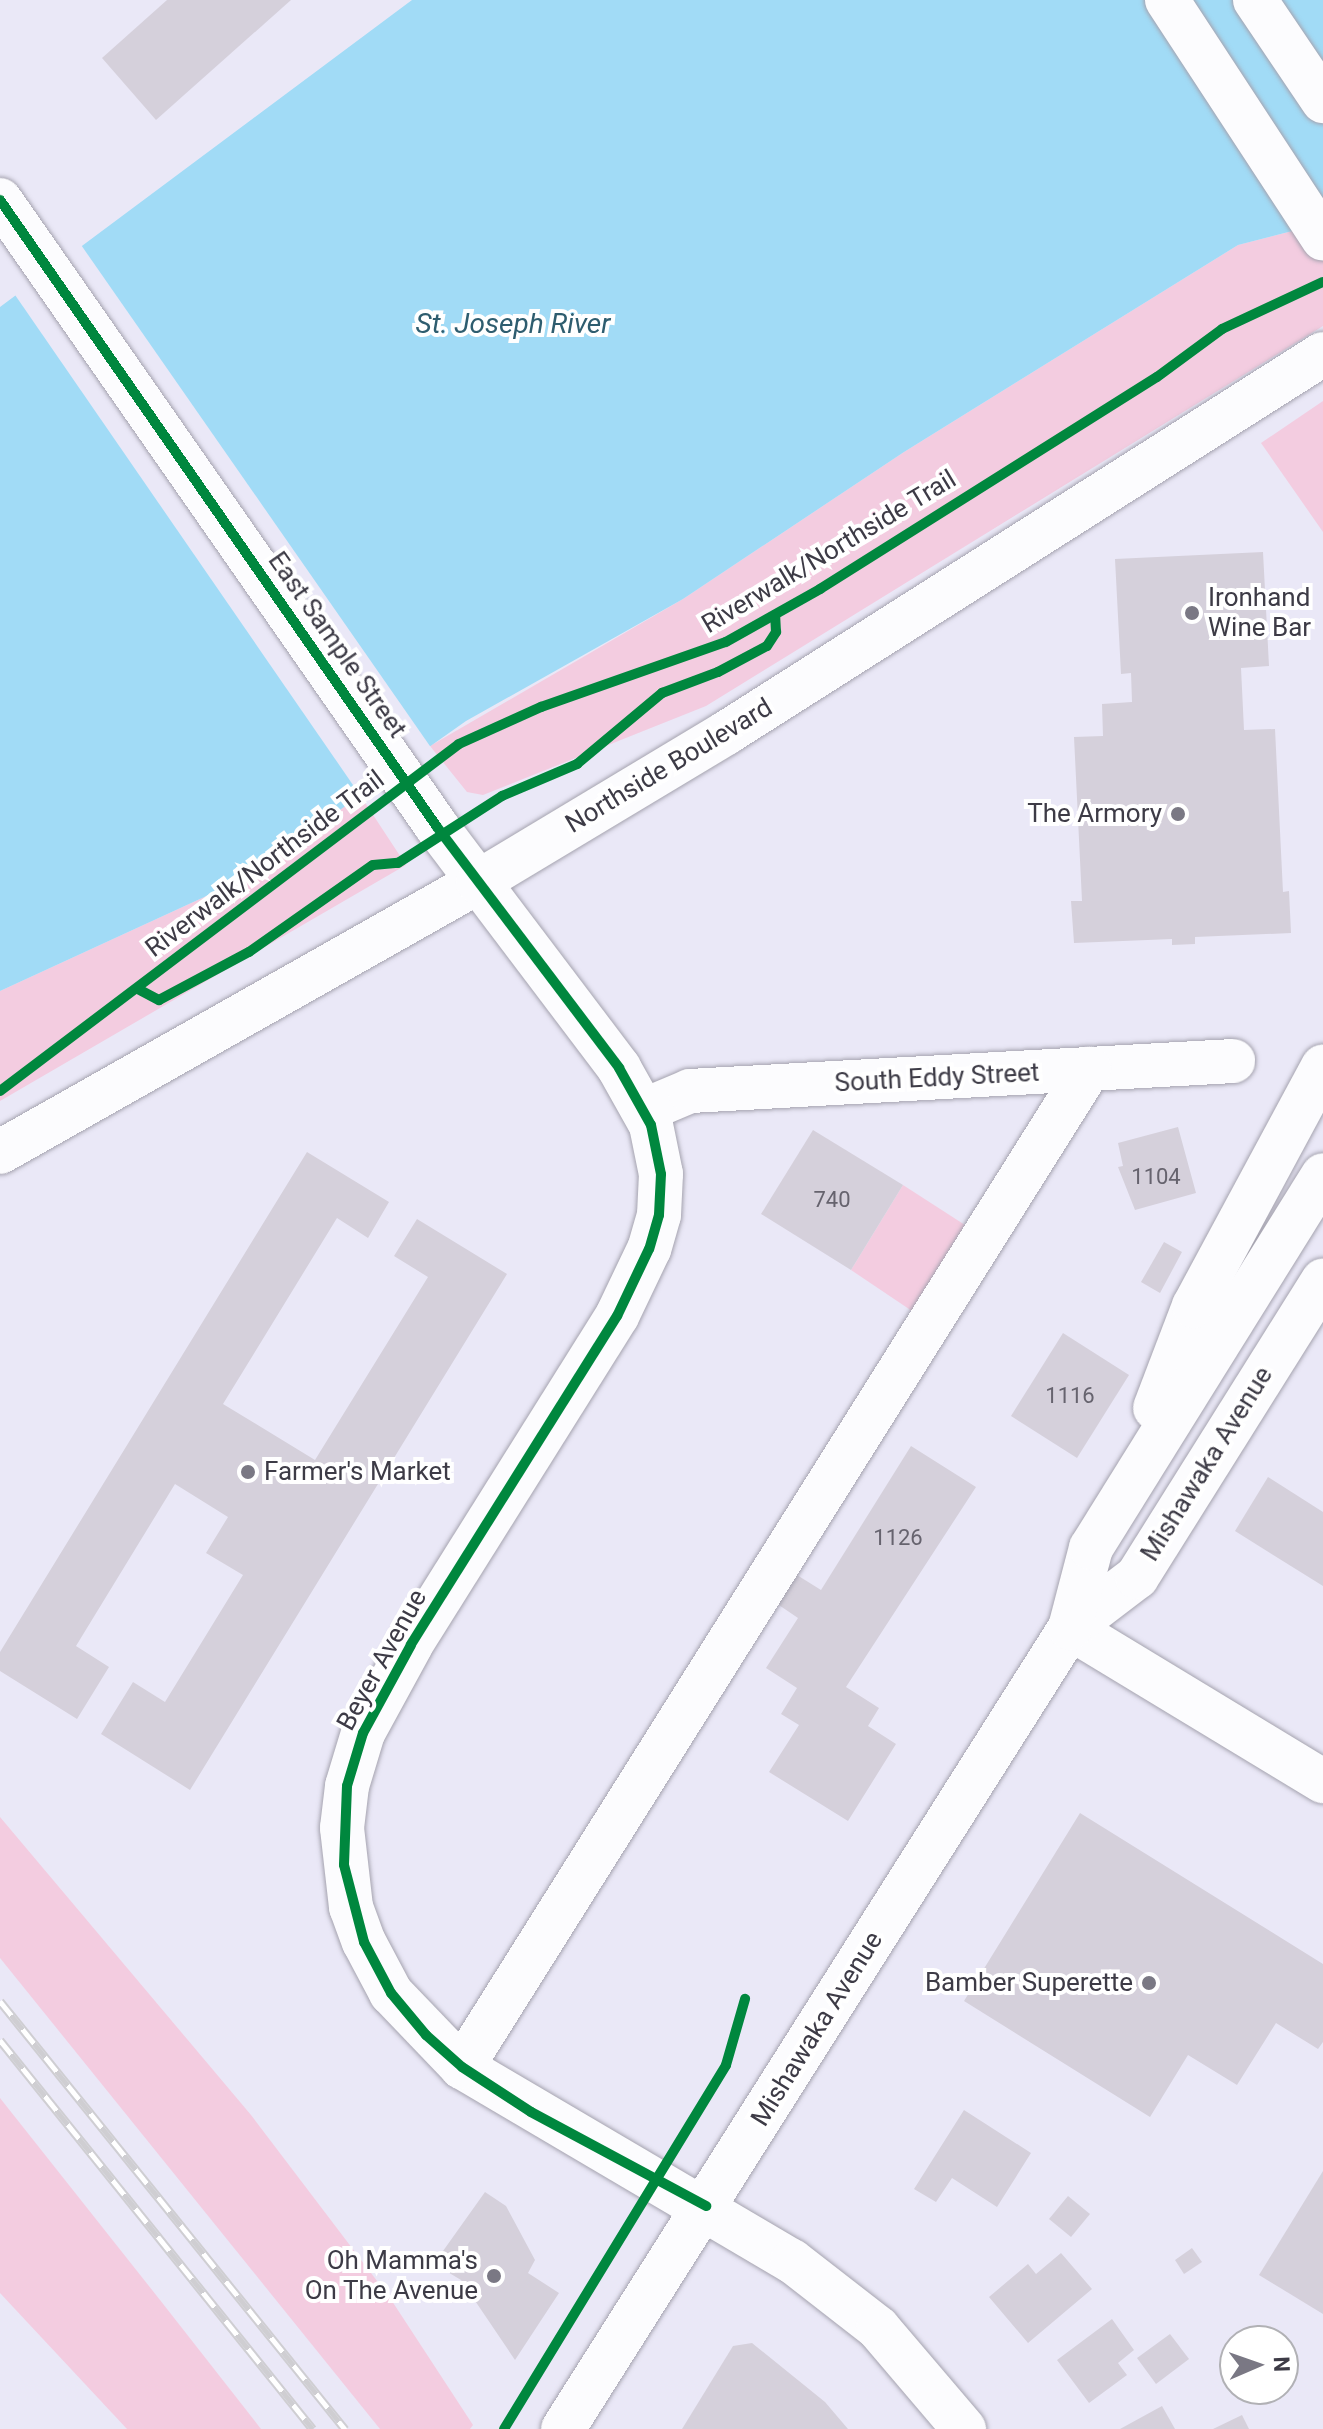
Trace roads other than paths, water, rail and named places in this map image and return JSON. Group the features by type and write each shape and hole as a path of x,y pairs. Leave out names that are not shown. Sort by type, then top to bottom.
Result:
{"street":[{"path":"1167,0 1323,238"},
{"path":"1255,0 1323,101"},
{"name":"East Sample Street","path":"0,200 437,827 619,1068 645,1110"},
{"name":"Northside Boulevard","path":"0,1152 478,882 726,733 1323,354"},
{"name":"South Eddy Street","path":"645,1110 690,1091 1233,1061"},
{"path":"1119,1503 1194,1306 1323,1066"},
{"path":"462,2067 1089,1069"},
{"name":"Beyer Avenue","path":"645,1110 661,1174 659,1215 649,1249 617,1316 411,1645 363,1733 347,1786 344,1865 364,1942 391,1993 462,2067 531,2112 706,2206 792,2261 878,2328 964,2429"},
{"path":"1119,1503 1323,1175"},
{"name":"Mishawaka Avenue","path":"1070,1628 1137,1577 1323,1280"},
{"name":"Mishawaka Avenue","path":"563,2429 1070,1628 1091,1548 1119,1503"},
{"path":"1070,1628 1323,1781"}],"water":[{"name":"St. Joseph River","path":"412,0 1323,0 1323,223 1238,245 904,452 683,599 466,721 239,881 0,991 0,307"}],"railway":[{"path":"0,2001 345,2429"},
{"path":"0,2040 313,2429"}],"place":[{"name":"Ironhand Wine Bar","path":"1192,613"},
{"name":"The Armory","path":"1178,814"},
{"name":"Farmer's Market","path":"248,1472"},
{"name":"Bamber Superette","path":"1149,1983"},
{"name":"Oh Mamma's On The Avenue","path":"494,2276"}]}
